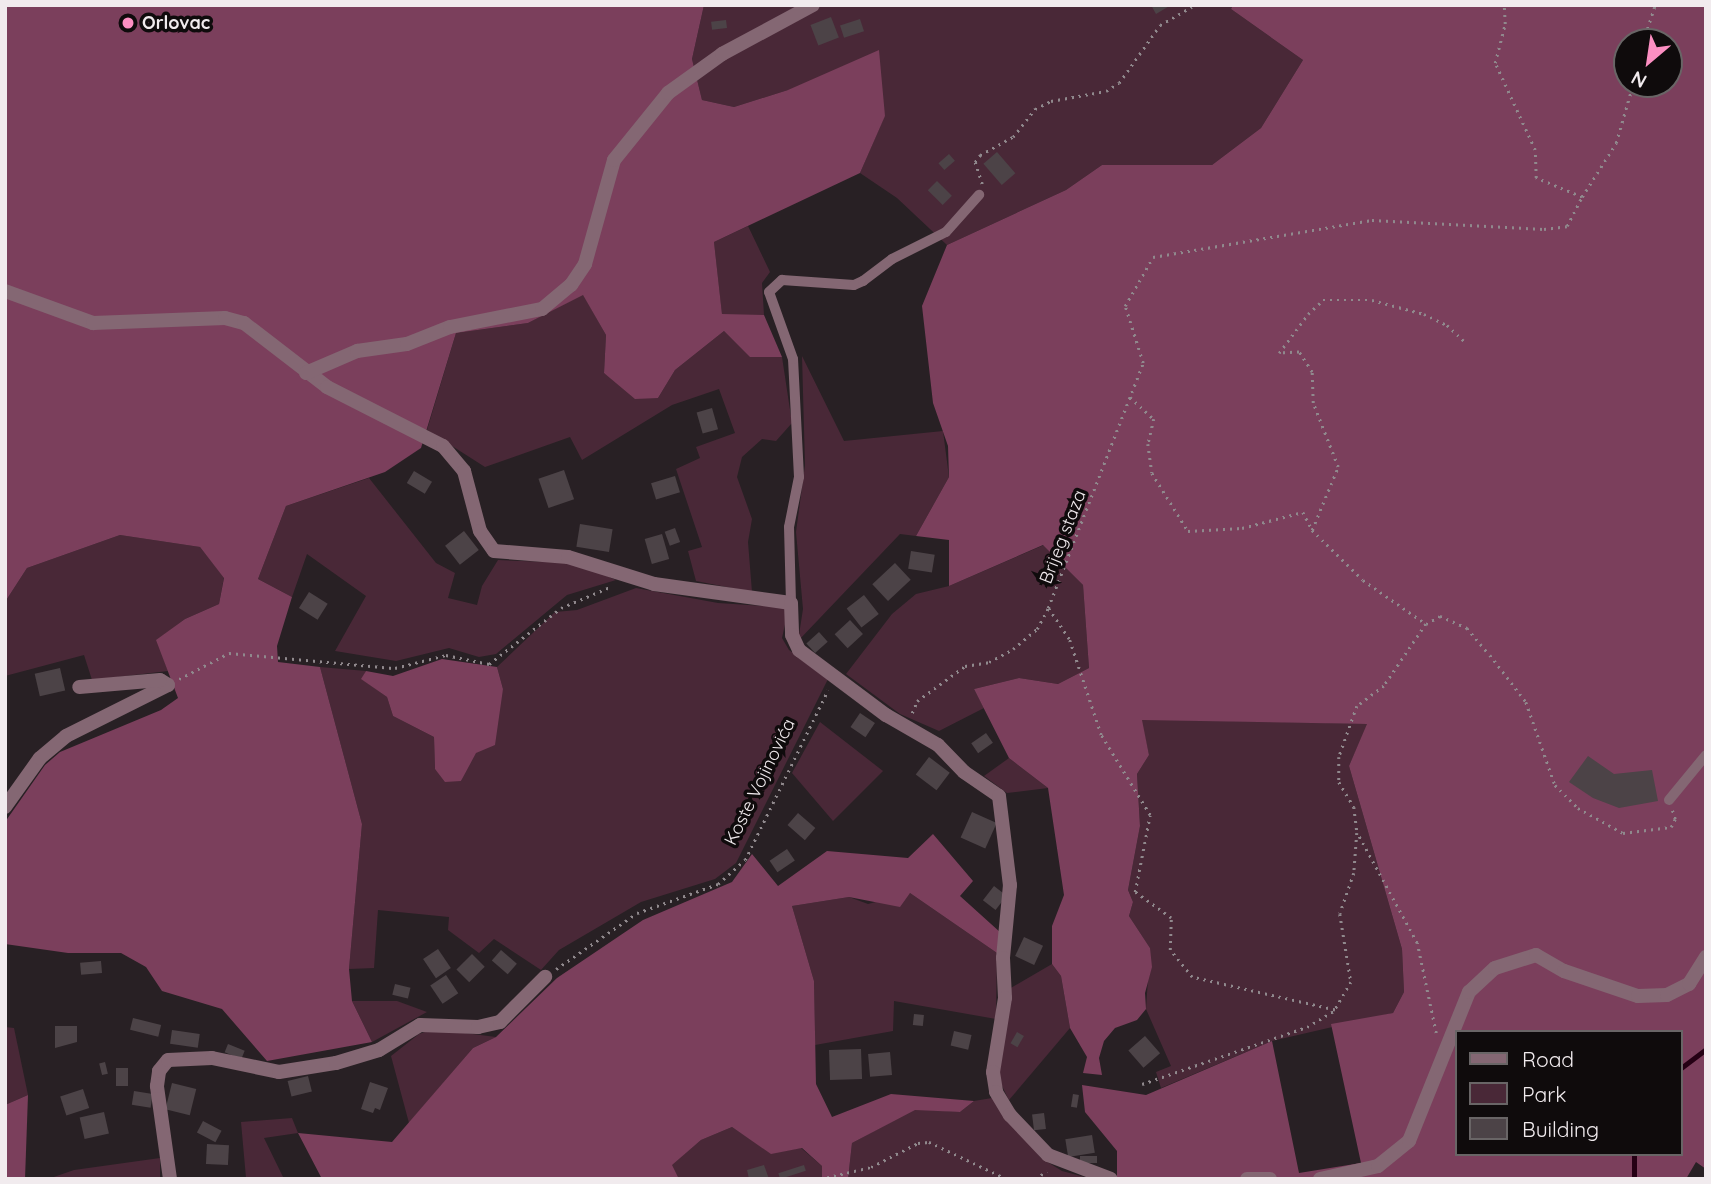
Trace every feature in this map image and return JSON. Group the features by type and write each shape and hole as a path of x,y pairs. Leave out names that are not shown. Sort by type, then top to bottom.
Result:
{"street":[{"path":"306,373 357,351 407,344 450,327 542,309 571,285 585,264 614,160 668,93 722,54 813,5"},
{"path":"5,291 93,323 225,318 244,323 306,373 443,446 464,471 480,531 494,551 568,557 654,584 791,603 792,635 799,650 906,727 938,745 964,772 999,796 1010,885 1003,958 1005,998 993,1072 996,1092 1010,1115 1048,1155 1111,1179"},
{"path":"79,687 160,680 169,685"},
{"path":"5,807 40,758 66,736 169,685"},
{"path":"1320,1179 1354,1175 1396,1155 1421,1117 1469,992 1495,968 1519,957 1536,955 1564,971 1638,996 1667,995 1689,984 1706,957"},
{"path":"170,1179 157,1078 168,1060 212,1058 279,1072 336,1063 379,1050 420,1025 478,1027 500,1022 545,977"},
{"path":"1247,1179 1270,1179"}],"lane":[{"path":"791,603 794,587 789,527 799,477 793,359 769,292 782,279 853,285 863,281 892,259 946,232 979,195"},
{"path":"1669,800 1706,755"}],"path":[{"path":"979,195 982,185 975,162 980,155 1013,138 1035,109 1051,101 1106,91 1119,83 1160,25 1194,5"},
{"path":"1504,5 1505,24 1494,63 1535,150 1536,178 1582,197 1616,142 1629,98"},
{"path":"1648,28 1655,5"},
{"name":"Brijeg staza","path":"1335,1010 1192,977 1170,950 1171,918 1135,892 1150,815 1101,735 1069,639 1048,608 1143,363 1125,306 1153,257 1372,220 1544,229 1567,226 1582,197"},
{"path":"1312,530 1338,467 1313,403 1312,372 1299,352 1279,353 1308,314 1323,300 1372,300 1423,314 1447,325 1465,342"},
{"path":"1130,397 1154,419 1148,444 1152,473 1188,531 1242,528 1303,512 1312,530 1363,580 1426,624"},
{"path":"169,685 229,653 395,668 446,655 489,664 561,608 612,586"},
{"path":"906,727 917,701 965,666 989,662 1013,649 1037,629 1048,608"},
{"path":"1142,1084 1307,1027 1335,1010 1351,982 1340,914 1354,873 1357,833 1354,807 1339,782 1339,757 1357,706 1384,685 1426,624 1440,617 1467,628 1490,655 1526,702 1555,785 1578,808 1623,833 1671,827 1675,819 1669,800"},
{"name":"Koste Vojinovića","path":"545,977 637,913 718,884 745,860 837,676"},
{"path":"1357,833 1417,943 1425,998 1434,1016 1439,1065"},
{"path":"820,1179 871,1167 918,1143 929,1142 1007,1179"}],"green space":[{"path":"704,5 1233,5 1231,9 1303,60 1261,128 1212,165 1102,165 1066,190 947,245 897,198 860,173 885,115 788,90 734,107 702,100 692,59"},
{"path":"748,226 770,272 762,283 764,315 722,315 714,242"},
{"path":"583,294 606,335 604,373 658,398 675,370 724,331 751,357 782,357 792,423 776,441 762,439 742,457 737,477 752,519 748,542 752,592 696,581 688,551 702,547 676,469 700,458 696,447 735,433 719,389 672,405 582,460 570,437 485,467 427,430 456,333 528,323"},
{"path":"802,356 844,441 943,431 949,477 916,536 900,534 798,641 803,609 796,532 805,465"},
{"path":"369,478 436,563 455,573 448,598 477,605 482,586 498,560 576,563 616,580 567,595 496,654 479,657 449,648 396,661 335,651 366,596 307,554 292,597 258,579 286,506"},
{"path":"120,535 200,547 224,577 219,604 185,619 157,640 168,671 92,680 84,655 5,676 5,602 27,568"},
{"path":"1044,545 1083,585 1089,668 1058,684 1019,678 974,689 984,708 939,731 900,714 846,674 892,614 916,594 949,586"},
{"path":"636,588 718,603 781,607 788,611 782,638 789,650 829,677 736,863 715,879 641,902 559,950 541,970 494,939 479,953 448,930 449,917 378,910 374,968 349,969 362,824 320,667 366,671 362,679 387,697 393,716 434,737 435,769 461,781 503,689 497,667 555,612 577,610"},
{"path":"1141,719 1368,724 1349,766 1402,949 1404,992 1393,1013 1272,1041 1161,1088 1156,1072 1171,1066 1146,1009 1150,948 1129,916 1133,902 1128,890 1140,826 1137,774 1149,755"},
{"path":"820,722 883,771 833,821 792,773"},
{"path":"1009,758 1048,788 1007,793 984,776"},
{"path":"910,893 997,953 996,1019 894,1001 893,1031 815,1045 814,981 792,906 849,897 868,904"},
{"path":"1052,964 1061,976 1070,1028 1009,1100 995,1072 1009,989"},
{"path":"352,1001 397,1001 427,1012 372,1042"},
{"path":"5,1027 14,1028 28,1095 5,1105"},
{"path":"434,1029 496,1037 473,1048 409,1123 391,1056 419,1034"},
{"path":"992,1098 1041,1158 1062,1171 1092,1179 848,1179 852,1143 915,1109 960,1112 974,1101"},
{"path":"292,1118 298,1133 264,1138 284,1179 241,1179 246,1178 241,1122"},
{"path":"732,1127 771,1153 801,1148 822,1166 822,1179 679,1179 671,1165 701,1140"},
{"path":"160,1158 160,1179 48,1179 74,1170"}],"shaded area":[{"path":"5,5 704,5 692,59 702,100 734,107 788,90 879,50 885,116 860,173 714,242 722,314 764,315 782,357 750,357 724,331 675,370 658,398 635,399 604,373 606,335 583,295 528,323 456,333 421,448 385,472 286,506 258,579 292,597 277,646 278,662 320,667 362,824 349,969 352,1001 372,1042 267,1061 222,1009 162,991 146,967 121,953 68,953 5,944 5,822 45,765 60,752 161,710 178,698 156,640 185,619 219,604 224,578 200,547 120,535 27,568 5,602"},
{"path":"1233,5 1706,5 1706,1169 1696,1162 1686,1179 1117,1179 1117,1151 1085,1112 1082,1085 1146,1095 1272,1041 1299,1173 1361,1163 1331,1024 1393,1013 1404,992 1402,949 1349,766 1367,724 1142,720 1149,755 1137,774 1140,826 1128,890 1133,902 1129,916 1150,948 1152,967 1145,993 1146,1009 1137,1020 1115,1028 1104,1041 1099,1058 1102,1075 1083,1073 1087,1057 1070,1028 1061,976 1052,964 1052,926 1064,895 1048,788 1009,758 974,689 1019,678 1058,684 1089,668 1083,585 1043,545 949,586 949,540 916,536 949,477 948,446 933,403 922,306 947,245 1066,190 1102,165 1212,165 1261,128 1303,60 1231,9"},
{"path":"442,659 497,667 503,689 495,745 476,753 461,781 445,782 435,769 434,737 393,716 387,697 361,679 366,671 393,676"},
{"path":"933,834 973,881 960,896 1001,933 997,953 910,893 900,907 849,897 792,906 814,981 816,1084 832,1117 891,1094 974,1101 960,1112 915,1110 852,1143 848,1179 822,1179 822,1166 802,1148 771,1154 732,1127 701,1140 672,1165 679,1179 322,1179 298,1133 392,1142 473,1048 496,1037 557,978 643,920 732,882 752,854 778,886 827,851 908,858"},
{"path":"28,1095 25,1179 5,1179 5,1105"}],"building":[{"path":"1151,5 1171,5 1156,14"},
{"path":"831,17 839,38 818,45 810,25"},
{"path":"860,19 864,31 844,38 840,25"},
{"path":"726,20 727,28 712,30 711,22"},
{"path":"997,152 1015,173 1002,185 983,164"},
{"path":"949,154 955,161 944,170 938,163"},
{"path":"937,181 952,196 943,205 928,190"},
{"path":"712,408 718,429 703,434 697,412"},
{"path":"564,470 574,499 549,508 538,479"},
{"path":"414,471 432,482 425,494 407,483"},
{"path":"675,476 680,492 656,500 651,483"},
{"path":"580,524 613,529 609,552 576,547"},
{"path":"675,528 680,542 670,546 665,532"},
{"path":"464,531 479,550 460,565 445,546"},
{"path":"662,534 669,559 652,564 645,539"},
{"path":"911,551 935,555 932,573 908,569"},
{"path":"895,563 911,580 888,601 872,584"},
{"path":"309,592 328,604 318,620 299,608"},
{"path":"864,595 879,614 861,627 847,609"},
{"path":"850,620 863,634 848,648 835,634"},
{"path":"819,632 828,642 815,653 806,643"},
{"path":"60,668 65,690 40,696 35,674"},
{"path":"860,713 875,723 865,737 850,727"},
{"path":"986,733 993,743 978,753 971,743"},
{"path":"1588,756 1614,774 1652,770 1658,801 1619,808 1593,798 1569,782"},
{"path":"929,757 950,773 937,790 916,775"},
{"path":"972,812 997,823 985,849 961,838"},
{"path":"798,813 815,828 805,840 788,825"},
{"path":"787,849 795,861 777,872 770,861"},
{"path":"994,886 1007,896 996,910 983,900"},
{"path":"1024,937 1043,946 1034,965 1015,956"},
{"path":"438,949 451,968 436,978 423,959"},
{"path":"501,950 517,964 508,974 492,961"},
{"path":"472,954 485,967 469,982 456,970"},
{"path":"101,961 102,973 81,975 80,963"},
{"path":"446,975 458,993 443,1004 430,986"},
{"path":"395,984 411,988 408,999 392,995"},
{"path":"914,1014 924,1015 923,1026 913,1025"},
{"path":"133,1018 161,1025 158,1037 130,1030"},
{"path":"55,1026 77,1026 77,1042 55,1048"},
{"path":"172,1030 200,1034 198,1048 170,1044"},
{"path":"954,1031 972,1035 968,1050 951,1046"},
{"path":"1017,1032 1024,1036 1017,1047 1010,1043"},
{"path":"1145,1036 1160,1053 1143,1068 1128,1050"},
{"path":"228,1044 245,1051 241,1059 225,1052"},
{"path":"861,1049 862,1079 830,1080 829,1050"},
{"path":"890,1052 892,1075 870,1077 868,1054"},
{"path":"105,1062 108,1074 102,1075 99,1063"},
{"path":"116,1068 128,1068 128,1086 116,1086"},
{"path":"308,1076 312,1092 291,1097 288,1081"},
{"path":"370,1082 388,1088 380,1110 375,1108 373,1113 361,1109"},
{"path":"172,1083 196,1089 190,1115 165,1109"},
{"path":"83,1089 89,1108 66,1115 60,1096"},
{"path":"134,1091 153,1094 151,1108 132,1105"},
{"path":"1073,1094 1079,1095 1077,1108 1071,1107"},
{"path":"104,1112 109,1133 85,1139 80,1118"},
{"path":"1044,1113 1046,1129 1034,1130 1032,1114"},
{"path":"203,1121 222,1131 215,1142 197,1132"},
{"path":"1092,1135 1095,1153 1068,1157 1065,1139"},
{"path":"207,1144 229,1145 228,1165 206,1164"},
{"path":"1080,1156 1097,1156 1097,1163 1080,1163"},
{"path":"764,1165 769,1179 749,1179 747,1170"},
{"path":"804,1165 806,1171 780,1179 778,1173"}],"waterway":[{"path":"1683,1066 1706,1049"},
{"path":"1634,1156 1634,1179"}],"place":[{"name":"Orlovac","path":"128,23"}]}
